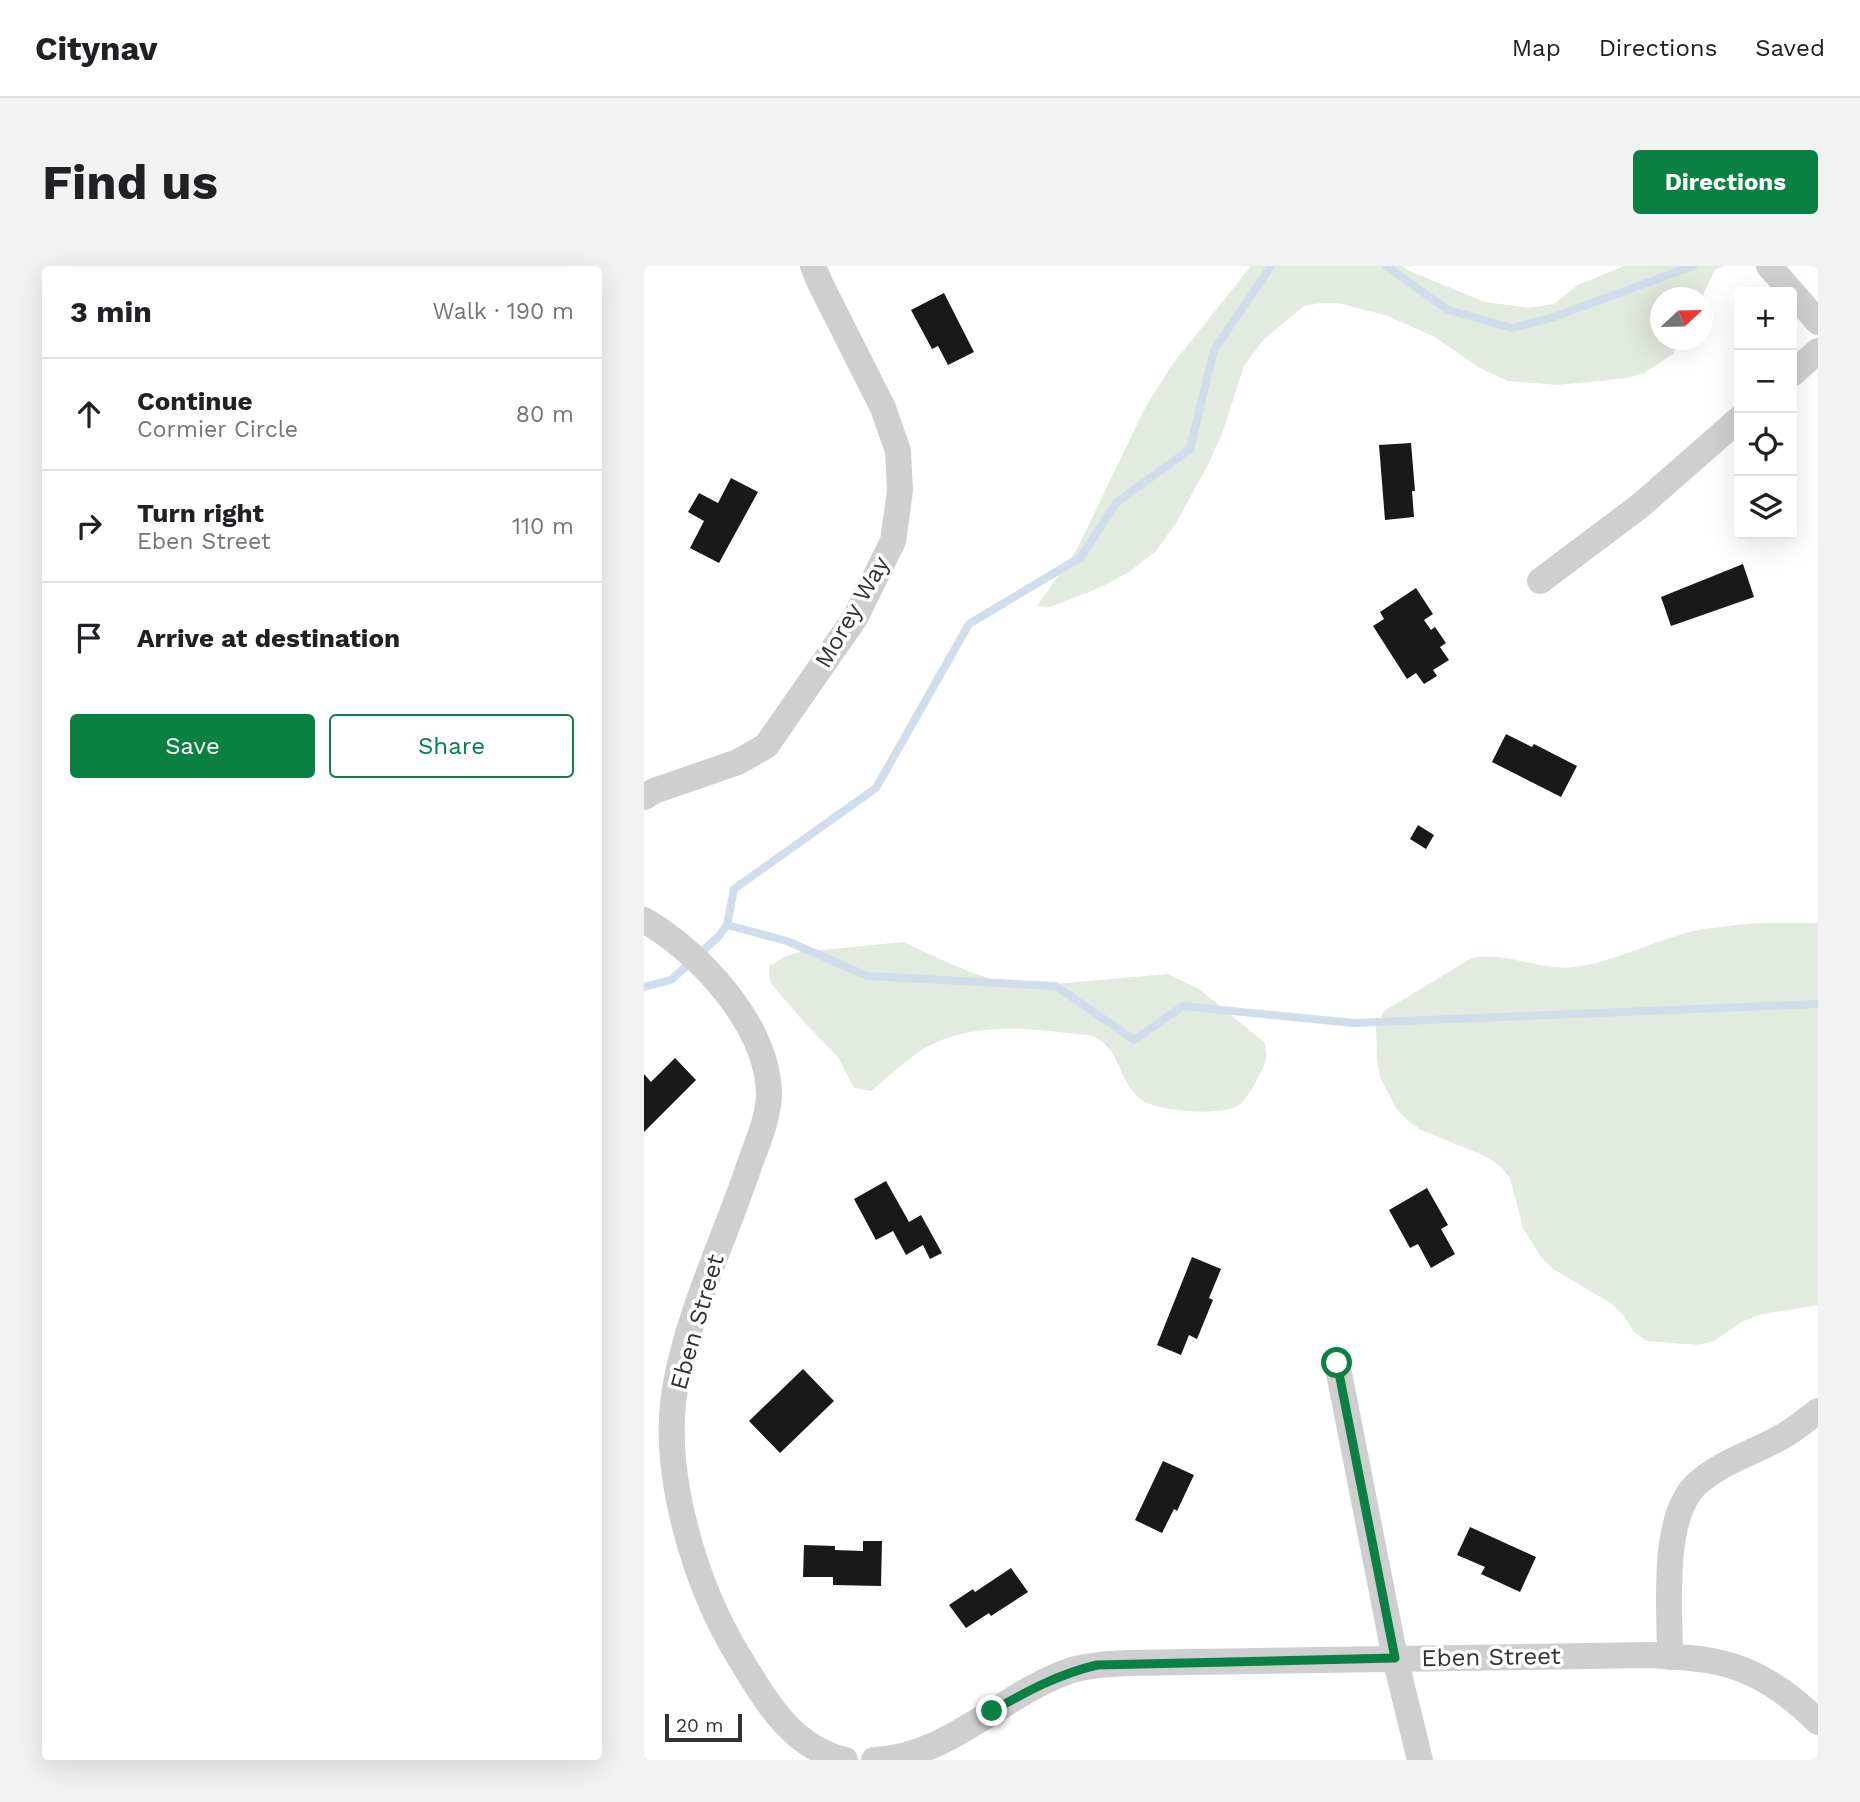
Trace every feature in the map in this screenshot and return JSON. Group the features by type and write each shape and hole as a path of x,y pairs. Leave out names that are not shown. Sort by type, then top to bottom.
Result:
{"street":[{"name":"Morey Way","path":"644,797 654,791 738,762 766,746 799,703 855,618 892,541 900,491 898,451 883,408 813,266"},
{"path":"1769,266 1818,322"},
{"path":"1797,370 1818,351"},
{"path":"1540,581 1641,505 1734,423"},
{"name":"Eben Street","path":"644,920 680,943 710,974 743,1016 764,1062 769,1095 759,1141 702,1286 682,1356 671,1430 674,1472 682,1511 707,1591 730,1641 771,1709 786,1727 829,1756 845,1760"},
{"path":"1337,1363 1395,1658 1420,1760"},
{"path":"1670,1657 1671,1546 1678,1513 1696,1483 1722,1466 1785,1435 1818,1411"},
{"name":"Eben Street","path":"874,1760 897,1759 921,1751 946,1740 1040,1684 1070,1671 1097,1665 1395,1658 1640,1655 1670,1657 1718,1662 1749,1673 1775,1685 1818,1722"}],"shaded area":[{"path":"1251,266 1403,266 1485,302 1530,308 1554,304 1578,285 1624,266 1723,266 1715,270 1707,287 1650,287 1650,350 1675,350 1673,354 1644,373 1628,378 1559,385 1508,381 1478,367 1435,337 1388,316 1338,303 1304,306 1264,339 1244,366 1223,431 1209,463 1176,523 1156,551 1129,572 1099,588 1050,607 1037,606 1077,549 1144,410 1171,366"},
{"path":"1755,923 1818,923 1818,1305 1758,1315 1742,1322 1714,1341 1698,1345 1646,1341 1633,1331 1624,1316 1612,1304 1553,1269 1541,1257 1523,1228 1510,1178 1499,1165 1485,1156 1421,1130 1396,1108 1380,1077 1376,1026 1384,1011 1472,958 1497,957 1548,966 1573,967 1602,961 1694,931"},
{"path":"903,942 982,976 1015,984 1032,986 1168,974 1199,989 1265,1043 1265,1064 1251,1091 1239,1105 1219,1111 1178,1110 1145,1102 1136,1096 1109,1049 1093,1036 1030,1029 994,1029 941,1040 911,1057 871,1091 854,1088 838,1057 770,982 769,966 800,952"}],"building":[{"path":"944,293 974,352 948,365 938,346 932,349 911,310"},
{"path":"1411,443 1414,517 1385,520 1379,445"},
{"path":"731,478 758,492 719,563 690,548 704,521 688,512 699,493 718,503"},
{"path":"1743,564 1754,597 1671,626 1661,597"},
{"path":"1416,588 1433,614 1424,620 1431,630 1435,627 1446,643 1440,647 1449,660 1433,670 1437,676 1424,684 1416,673 1407,679 1373,626 1384,619 1380,612"},
{"path":"1506,734 1532,747 1534,744 1577,766 1561,797 1492,762"},
{"path":"1418,825 1434,835 1426,849 1410,839"},
{"path":"675,1058 696,1080 644,1132 644,1074 651,1082"},
{"path":"886,1181 909,1222 921,1215 942,1253 930,1259 923,1245 906,1255 893,1231 876,1240 854,1199"},
{"path":"1427,1188 1448,1225 1441,1229 1455,1254 1431,1268 1418,1244 1410,1248 1389,1210"},
{"path":"1192,1257 1221,1269 1209,1298 1213,1300 1197,1339 1189,1335 1181,1355 1157,1345"},
{"path":"803,1369 834,1401 780,1453 749,1421"},
{"path":"1163,1461 1194,1475 1177,1511 1174,1509 1162,1533 1135,1520"},
{"path":"1470,1527 1536,1557 1520,1592 1481,1574 1485,1567 1457,1555"},
{"path":"863,1541 882,1541 881,1586 833,1585 833,1577 803,1577 804,1545 835,1546 835,1550 863,1551"},
{"path":"1011,1568 1028,1592 991,1616 989,1613 966,1628 949,1605 973,1589 975,1592"}],"waterway":[{"path":"644,987 671,980 719,936 727,925 734,889 876,788 969,624 1081,557 1116,503 1190,449 1214,350 1271,266"},
{"path":"1386,266 1448,310 1512,328 1551,318 1693,266"},
{"path":"727,925 787,941 867,976 1056,986 1134,1040 1183,1006 1353,1023 1818,1004"}],"route":[{"path":"992,1711 1040,1684 1070,1671 1097,1665 1395,1658 1337,1363"}]}
